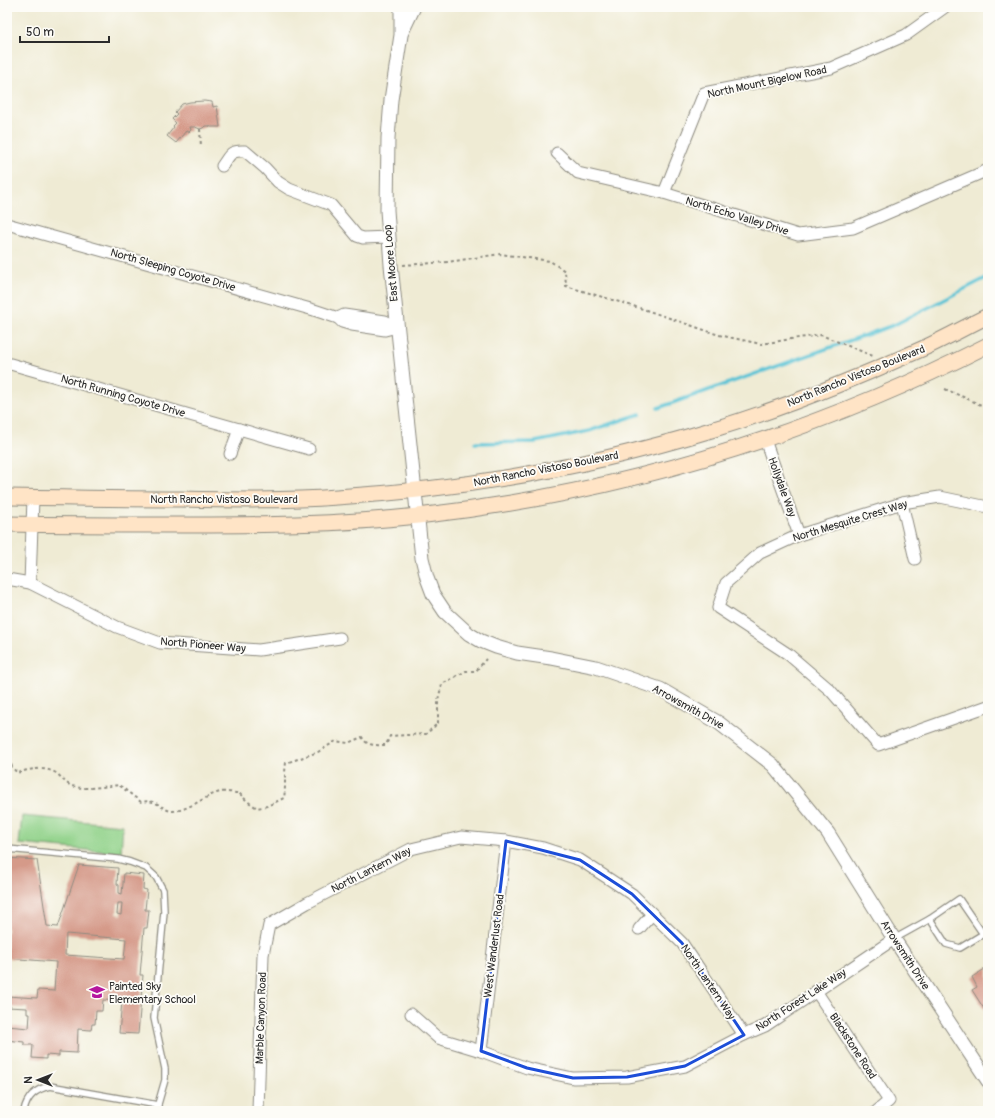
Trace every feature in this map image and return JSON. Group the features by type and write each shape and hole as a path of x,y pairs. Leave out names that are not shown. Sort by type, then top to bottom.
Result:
{"main road":[{"name":"North Rancho Vistoso Boulevard","path":"7,497 248,500 336,497 415,490 506,478 624,454 714,429 800,399 882,367 927,347 988,316"},
{"path":"7,524 315,524 418,516 504,504 581,490 632,479 765,440 838,413 898,388 988,345"}],"street":[{"name":"East Moore Loop","path":"401,7 401,35 391,100 386,174 390,265 415,490"},
{"name":"East Moore Loop","path":"401,35 414,7"},
{"name":"North Mount Bigelow Road","path":"664,193 704,94 831,68 906,35 945,7"},
{"path":"222,166 230,153 244,151 278,182 289,189 331,205 358,236 363,238 389,237"},
{"name":"North Echo Valley Drive","path":"557,153 578,173 664,193 798,235 853,228 988,170"},
{"name":"North Sleeping Coyote Drive","path":"7,224 338,318 342,322 385,330 397,327"},
{"name":"North Running Coyote Drive","path":"7,363 309,449"},
{"path":"230,454 239,429"},
{"name":"Hollydale Way","path":"765,440 799,535"},
{"name":"Arrowsmith Drive","path":"415,490 422,558 427,578 433,594 445,612 459,626 475,638 496,647 517,653 596,667 660,689 719,723 773,765 828,833 894,939 988,1081"},
{"name":"North Mesquite Crest Way","path":"988,507 940,497 902,503 799,535 760,554 726,583 718,608 788,654 830,690 878,745 988,706"},
{"path":"30,583 33,498"},
{"path":"902,503 915,559"},
{"name":"North Pioneer Way","path":"7,578 30,583 117,627 160,643 259,650 340,638"},
{"name":"North Lantern Way","path":"269,925 307,903 411,849 461,837 506,841 543,848 580,860 632,894 682,943 744,1035"},
{"name":"West Wanderlust Road","path":"481,1051 506,841"},
{"path":"639,929 652,914"},
{"name":"Marble Canyon Road","path":"258,1111 263,955 269,925"},
{"name":"North Forest Lake Way","path":"411,1014 438,1038 481,1051 528,1068 573,1078 627,1077 685,1066 744,1035 765,1026 894,939"},
{"name":"Blackstone Road","path":"816,991 889,1101 877,1111"}],"lane":[{"path":"7,849 118,859 130,862 146,868 156,878 163,890 164,912 154,1018 165,1069 165,1080 156,1111"},
{"path":"894,939 930,919 959,899 982,934"},
{"path":"930,919 946,944 960,948 988,930"},
{"path":"24,1111 25,1103 32,1093 41,1088 50,1086 158,1105"}],"path":[{"path":"200,129 201,147"},
{"path":"390,265 448,262 500,254 550,261 565,271 566,286 646,310 720,335 761,344 821,335 873,357"},
{"path":"945,389 988,408"},
{"path":"7,753 12,767 17,773 30,768 41,769 56,773 63,781 73,787 84,789 119,785 141,802 147,801 156,803 171,811 180,810 220,792 239,793 246,801 257,808 267,806 284,798 286,788 284,775 286,763 318,752 336,741 348,744 362,737 364,741 371,745 386,745 390,736 426,734 438,723 438,700 442,684 466,671 476,671 486,659"}],"highlighted area":[{"path":"506,841 580,860 632,894 682,943 744,1035 685,1066 627,1077 573,1078 527,1068 481,1051"}],"green space":[{"path":"22,816 123,825 121,853 19,844"}],"building":[{"path":"204,101 212,102 213,107 217,106 220,127 205,126 200,129 190,127 191,130 189,132 186,131 176,143 167,136 176,123 172,119 177,114 175,112 182,104"},
{"path":"7,858 37,860 47,926 58,927 79,865 118,868 117,884 119,885 119,893 122,894 124,873 144,875 143,889 147,890 145,910 149,910 147,928 144,928 140,975 143,975 138,1034 119,1033 122,1001 103,1000 102,1011 96,1011 95,1024 92,1024 91,1030 78,1029 77,1053 59,1052 59,1056 46,1055 46,1059 32,1058 33,1045 24,1045 24,1042 7,1040 7,1026 29,1028 30,1014 27,1014 27,1008 7,1007 7,996 37,998 38,990 54,991 56,962 7,958","holes":["118,903 122,903 121,915 117,914","66,934 126,939 124,959 65,955"]},
{"path":"988,967 988,1011 986,1012 972,990 977,987 972,977"}],"waterway":[{"path":"658,408 894,325 988,277"},
{"path":"475,443 535,442 589,431 640,414"}],"place":[{"name":"Painted Sky Elementary School","path":"97,992"}]}
